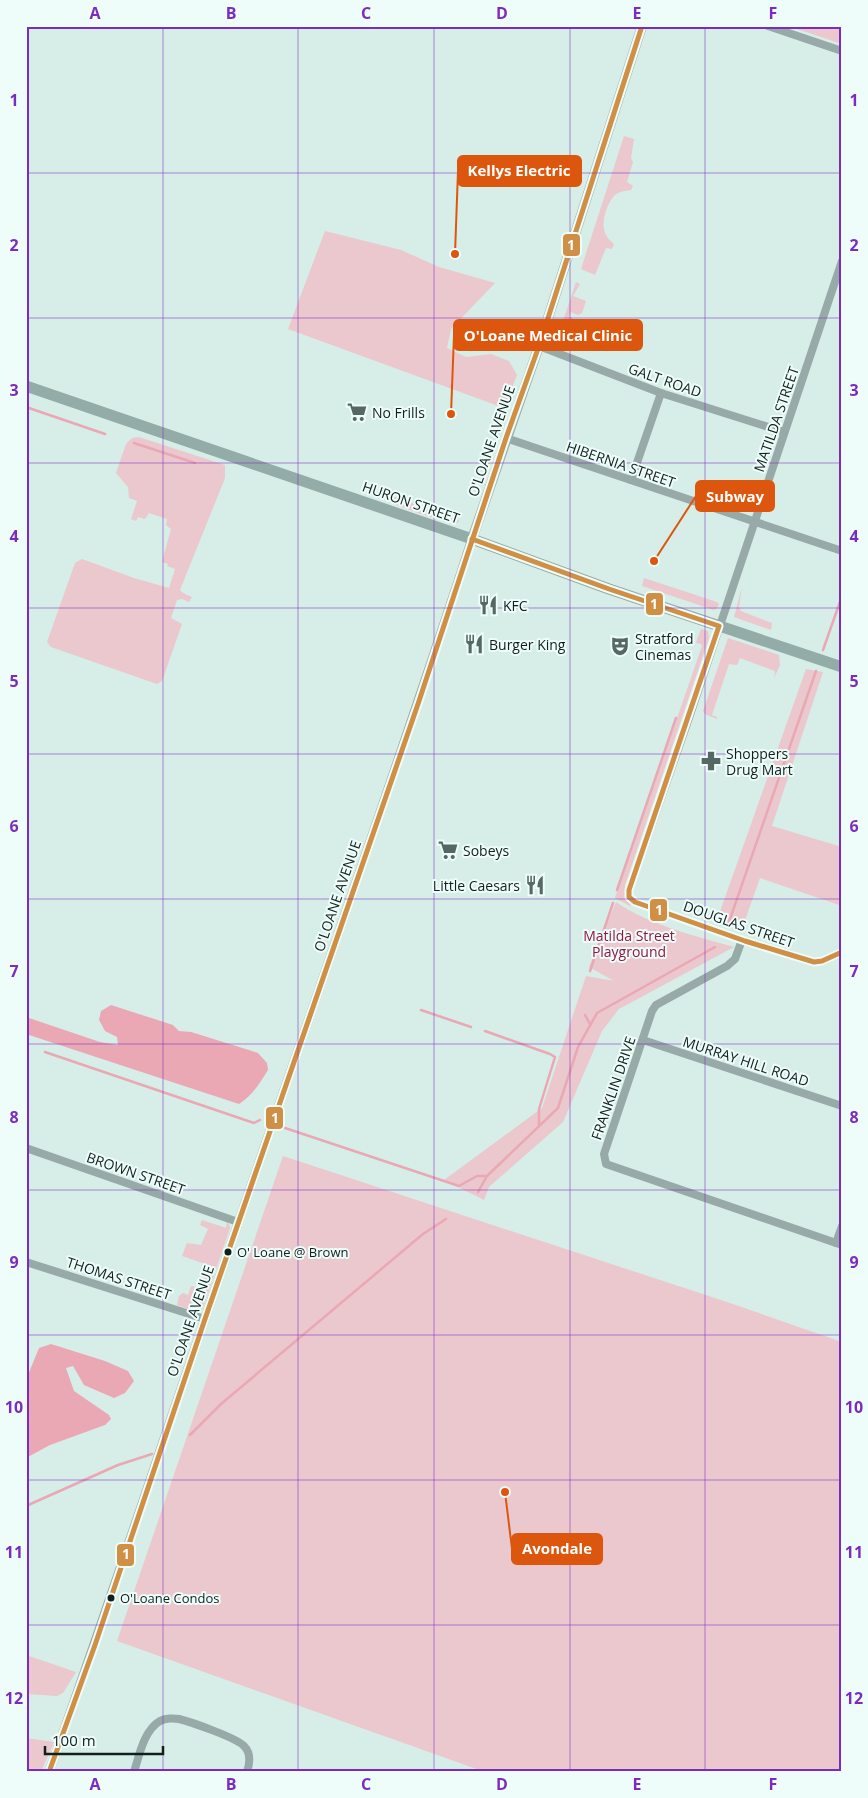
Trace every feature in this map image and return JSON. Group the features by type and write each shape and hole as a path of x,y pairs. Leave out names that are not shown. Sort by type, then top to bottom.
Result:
{"main road":[{"name":"O'LOANE AVENUE","path":"472,539 539,346 642,26"},
{"name":"HURON STREET","path":"26,386 472,539 609,590 842,667"}],"street":[{"path":"768,26 842,51"},
{"name":"MATILDA STREET","path":"629,897 629,890 842,261"},
{"name":"GALT ROAD","path":"539,346 660,393 784,432"},
{"path":"631,480 660,393"},
{"name":"HIBERNIA STREET","path":"506,438 842,551"},
{"name":"O'LOANE AVENUE","path":"49,1772 95,1645 238,1222 415,712 472,539"},
{"name":"DOUGLAS STREET","path":"629,897 635,902 742,940 814,962 822,961 842,952"},
{"name":"FRANKLIN DRIVE","path":"742,940 735,959 656,1005 604,1154 606,1164 839,1244"},
{"name":"MURRAY HILL ROAD","path":"643,1040 842,1106"},
{"name":"BROWN STREET","path":"26,1148 238,1222"},
{"path":"839,1244 842,1226"},
{"name":"THOMAS STREET","path":"26,1262 205,1319"},
{"path":"134,1772 143,1744 153,1727 161,1720 168,1718 178,1719 233,1739 244,1746 250,1762 247,1772"}],"green space":[{"path":"788,26 842,26 842,44"},
{"path":"624,136 634,139 631,158 633,162 627,182 633,186 631,190 615,195 608,205 604,221 604,231 614,244 612,249 606,248 595,275 581,269"},
{"path":"325,231 401,250 439,267 495,283 451,329 447,348 466,357 491,354 509,361 517,375 504,408 288,329"},
{"path":"576,282 580,284 573,296 586,301 582,313 578,315 571,312 569,317 573,318 569,327 567,326 564,329 563,339 570,341 568,349 556,345 556,342"},
{"path":"139,437 225,465 225,478 180,590 192,597 189,602 182,599 177,600 171,618 182,624 162,681 157,684 51,647 47,642 75,563 82,559 134,578 169,588 175,569 162,562 171,529 166,525 167,519 149,513 145,519 138,517 136,521 131,519 137,501 129,498 128,487 116,473 126,444 132,438"},
{"path":"378,491 459,520 458,523 432,517 400,506 384,499"},
{"path":"644,578 719,604 714,610 642,586"},
{"path":"742,587 739,607 741,611 772,623 771,630 734,617"},
{"path":"701,629 708,631 709,638 625,885 627,900 630,906 615,898 702,646 696,643"},
{"path":"728,638 779,655 780,665 774,678 775,671 740,658 737,665 729,664 712,715 717,717 717,719 705,714 703,711"},
{"path":"806,669 823,672 772,826 842,847 842,906 760,878 742,929 717,920"},
{"name":"Matilda Street Playground","path":"616,902 628,910 657,923 734,947 619,1009 602,1031 563,1122 489,1187 484,1200 444,1180 542,1108 586,976 614,981 589,967"},
{"path":"283,1156 730,1303 842,1342 842,1772 485,1772 117,1641"},
{"path":"202,1220 226,1228 227,1222 230,1228 202,1310 197,1312 195,1308 194,1311 177,1305 179,1296 183,1293 188,1295 191,1286 201,1288 208,1265 182,1256 187,1243 201,1245 208,1229 200,1225"},
{"path":"26,1655 76,1672 63,1693 57,1696 26,1694"},
{"path":"26,1738 54,1742 41,1772 26,1772"}],"shaded area":[{"path":"111,1005 173,1025 179,1031 191,1032 258,1053 267,1063 268,1070 252,1093 239,1104 26,1034 26,1017 100,1042 118,1045 117,1037 105,1031 99,1020 101,1011"},
{"path":"51,1344 105,1361 128,1371 134,1381 125,1393 114,1398 84,1385 73,1366 66,1368 74,1391 109,1415 111,1419 105,1425 50,1445 26,1458 26,1380 39,1348"}],"waterway":[{"path":"26,407 105,434"},
{"path":"134,443 195,463"},
{"path":"823,650 842,596"},
{"path":"729,922 816,671"},
{"path":"617,890 676,718"},
{"path":"590,971 613,903"},
{"path":"478,1192 487,1176 558,1108 578,1047 597,1013 715,947"},
{"path":"421,1010 471,1027"},
{"path":"585,1015 590,1024"},
{"path":"485,1031 555,1057 539,1109 539,1125"},
{"path":"45,1052 254,1123 260,1120"},
{"path":"285,1128 459,1186 477,1176 486,1176"},
{"path":"190,1435 221,1404 423,1234 446,1219"},
{"path":"26,1506 118,1465 152,1454"}],"transit line":[{"name":"1","path":"49,1772 95,1645 205,1319 418,704 506,438 539,346 642,26"},
{"name":"1","path":"472,539 609,589 719,626 629,890 629,897 635,902 745,941 814,962 822,961 842,952"}],"place":[{"name":"Kellys Electric","path":"455,254"},
{"name":"No Frills","path":"357,412"},
{"name":"O'Loane Medical Clinic","path":"451,414"},
{"name":"Subway","path":"654,561"},
{"name":"KFC","path":"488,605"},
{"name":"Burger King","path":"474,644"},
{"name":"Stratford Cinemas","path":"620,646"},
{"name":"Shoppers Drug Mart","path":"711,761"},
{"name":"Sobeys","path":"448,850"},
{"name":"Little Caesars","path":"535,885"},
{"name":"O' Loane @ Brown","path":"228,1252"},
{"name":"Avondale","path":"505,1492"},
{"name":"O'Loane Condos","path":"111,1598"}]}
